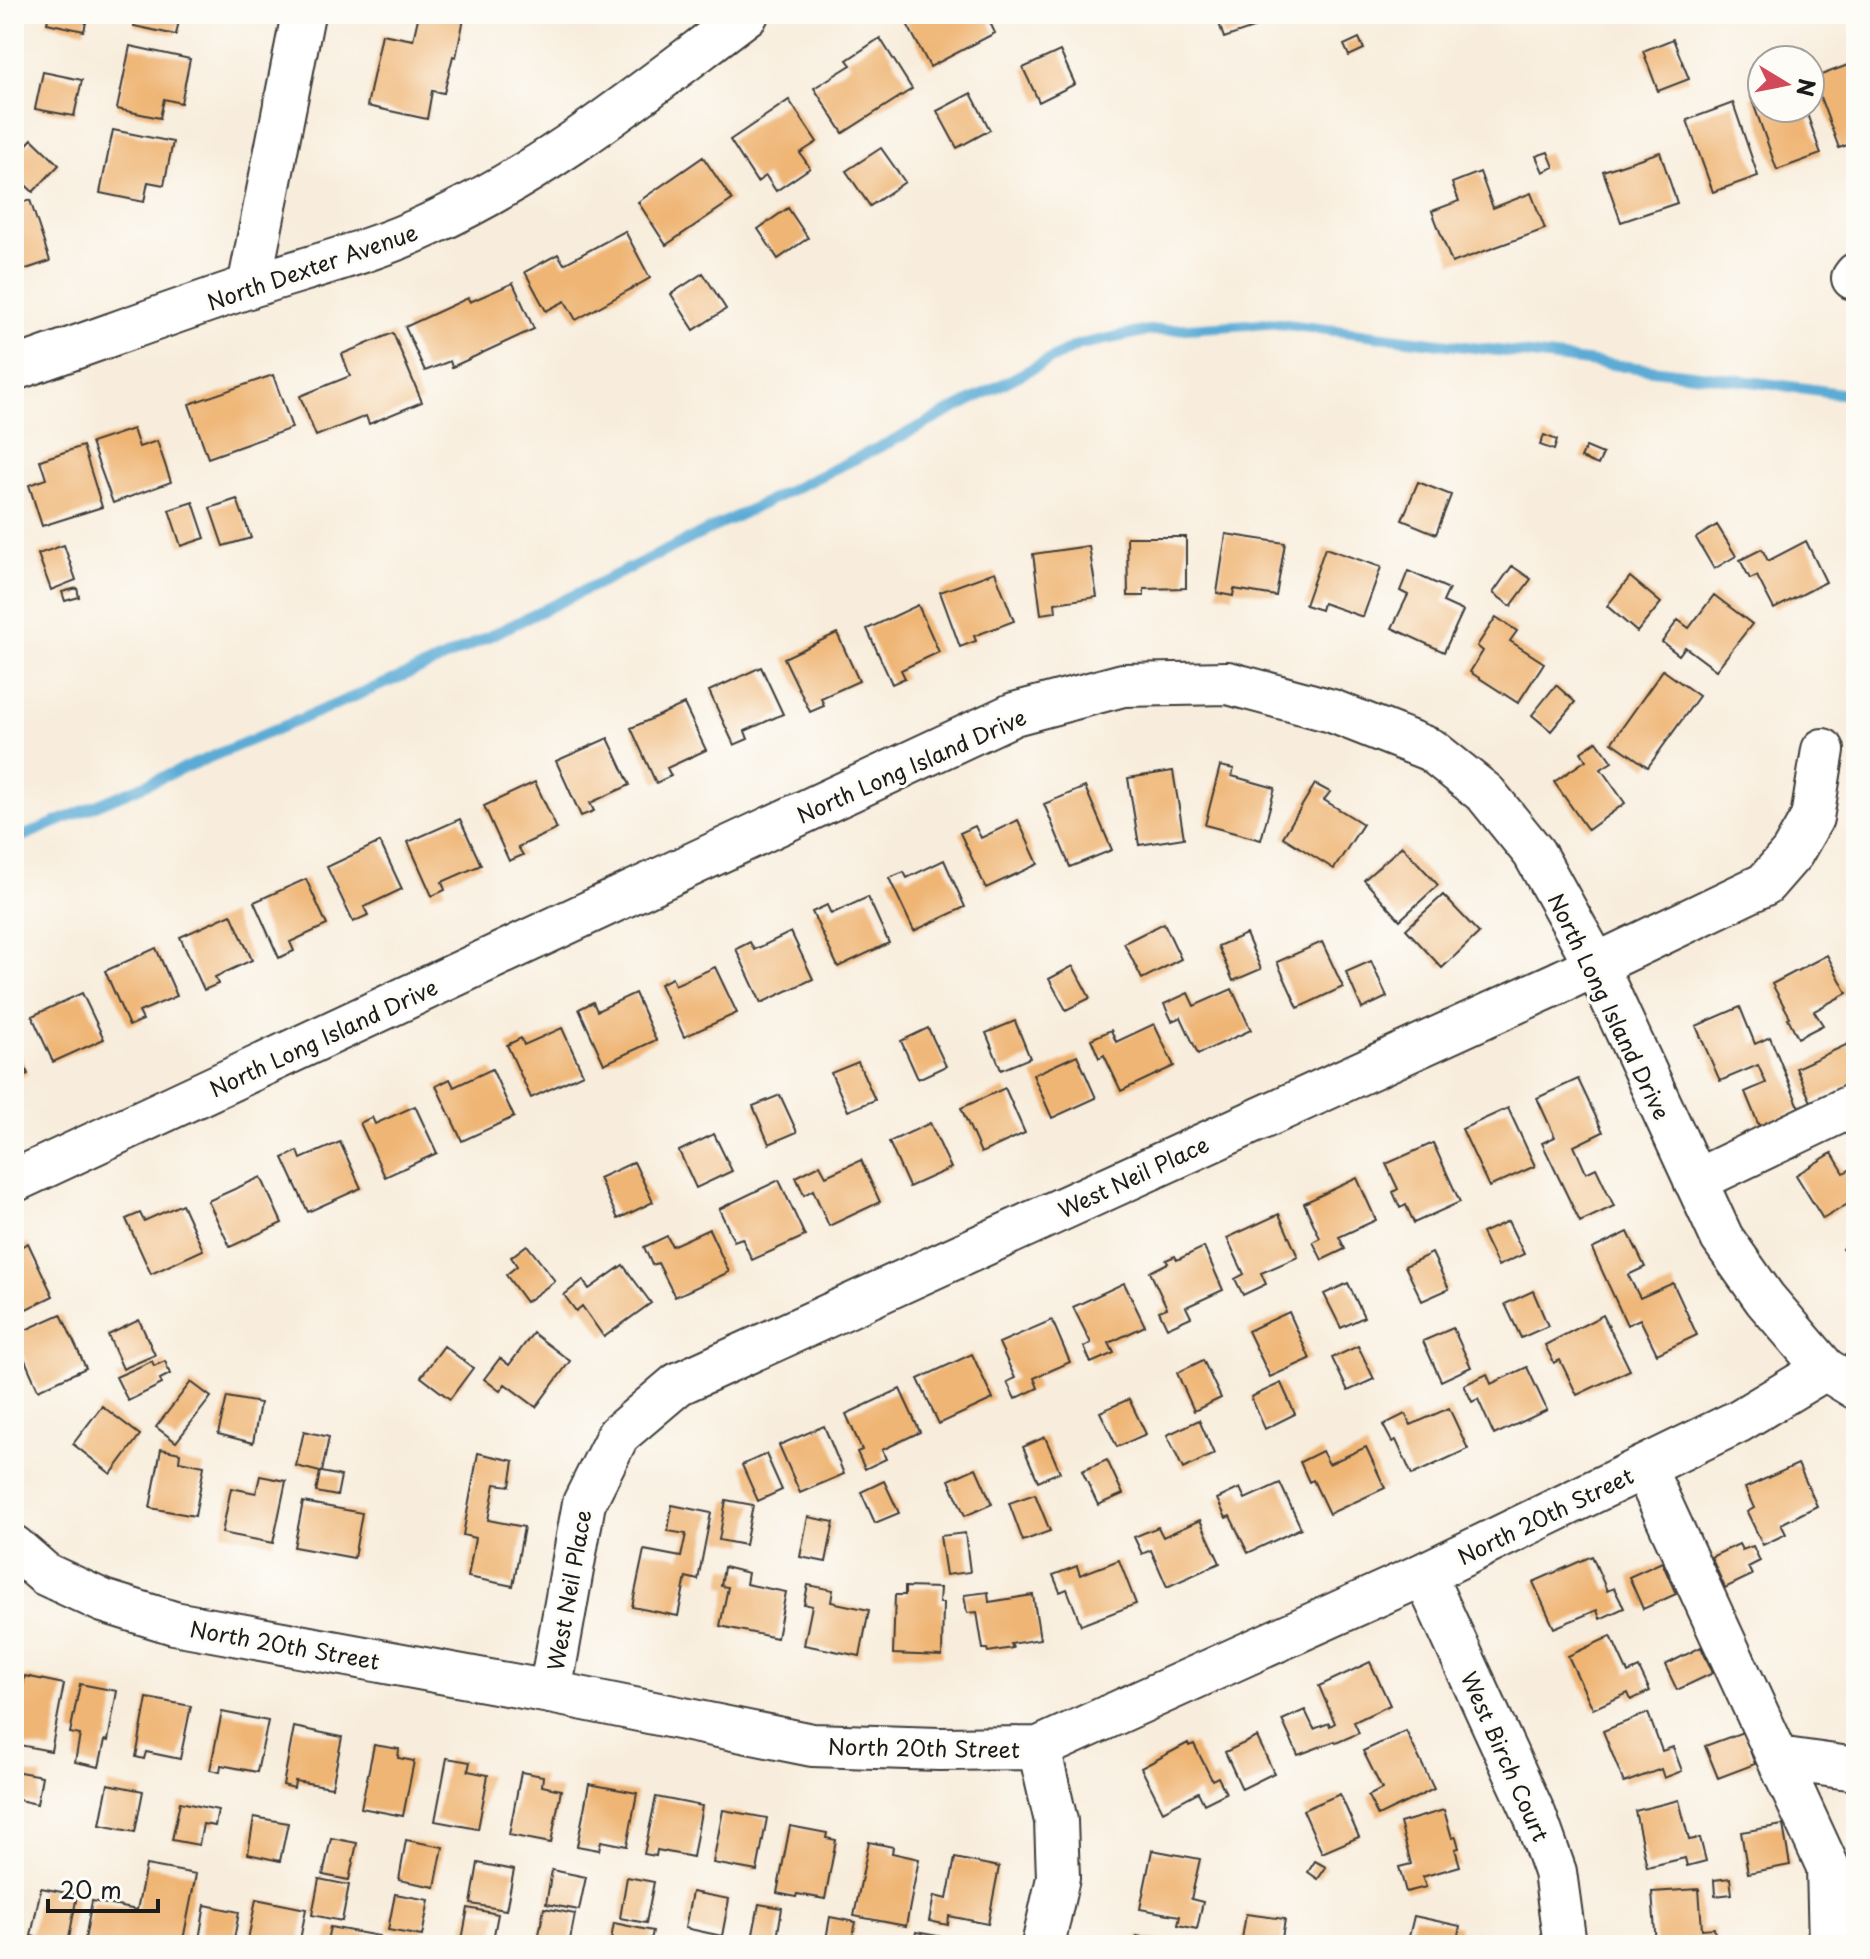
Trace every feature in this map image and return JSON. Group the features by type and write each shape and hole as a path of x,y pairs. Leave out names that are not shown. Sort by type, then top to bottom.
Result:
{"street":[{"path":"249,287 303,14"},
{"name":"North Dexter Avenue","path":"14,369 249,287 347,258 431,224 526,175 593,130 747,14"},
{"name":"North Long Island Drive","path":"14,1181 1014,714 1123,685 1228,683 1332,711 1431,750 1486,794 1534,853 1596,965 1722,1238 1765,1299 1841,1379"},
{"name":"West Neil Place","path":"550,1692 584,1503 618,1435 678,1384 1596,965 1765,884 1792,853 1812,818 1823,750"},
{"path":"1695,1181 1856,1104"},
{"name":"North 20th Street","path":"14,1547 45,1574 103,1601 174,1623 550,1692 812,1745 1039,1748 1424,1574 1739,1421 1841,1379"},
{"path":"1644,1467 1828,1867 1830,1945"},
{"name":"West Birch Court","path":"1424,1574 1535,1816 1555,1872 1565,1945"},
{"path":"1039,1748 1056,1821 1058,1878 1043,1945"},
{"path":"1778,1758 1856,1769"}],"building":[{"path":"49,14 88,14 84,31 47,23"},
{"path":"136,14 199,14 198,20 180,16 176,35 134,26"},
{"path":"419,14 465,14 444,93 432,91 427,119 367,106 382,34 413,40"},
{"path":"922,14 986,14 995,33 930,67 906,22"},
{"path":"1216,14 1258,14 1262,25 1224,38"},
{"path":"880,38 912,89 843,133 814,88 851,65 847,60"},
{"path":"1359,38 1364,49 1349,56 1344,45"},
{"path":"1673,39 1689,79 1658,91 1643,51"},
{"path":"130,46 190,59 181,103 164,99 160,118 117,109"},
{"path":"1060,51 1075,84 1039,102 1023,68"},
{"path":"1856,62 1856,142 1839,148 1826,113 1826,73"},
{"path":"43,72 82,80 74,116 35,109"},
{"path":"971,93 990,130 957,148 937,111"},
{"path":"789,100 817,142 800,153 810,168 776,191 766,176 757,182 730,140"},
{"path":"1733,103 1758,176 1713,192 1687,120"},
{"path":"1761,124 1811,124 1821,154 1777,170"},
{"path":"113,130 173,142 164,185 148,182 144,202 100,193"},
{"path":"32,139 59,165 33,192 14,174 14,158"},
{"path":"881,148 905,182 870,206 846,171"},
{"path":"1548,152 1554,167 1543,172 1536,156"},
{"path":"1660,152 1677,203 1621,222 1603,171"},
{"path":"703,157 732,200 666,245 638,202"},
{"path":"1480,172 1493,208 1531,193 1545,229 1452,263 1432,211 1459,201 1452,183"},
{"path":"30,200 50,261 14,273 14,205"},
{"path":"788,208 808,238 778,259 758,229"},
{"path":"625,231 650,278 576,320 565,301 546,311 525,272 558,254 564,264"},
{"path":"703,273 726,309 694,330 671,294"},
{"path":"513,283 534,329 452,367 450,361 425,371 405,327 468,298 470,302"},
{"path":"393,333 422,402 369,424 366,416 316,436 300,396 350,376 342,354"},
{"path":"273,375 292,428 208,458 189,404"},
{"path":"133,429 139,447 157,441 171,482 113,503 91,443"},
{"path":"1544,435 1557,440 1554,450 1540,445"},
{"path":"83,446 102,507 42,526 29,485 46,479 40,460"},
{"path":"1586,447 1603,454 1598,465 1581,458"},
{"path":"1418,482 1451,495 1436,534 1402,520"},
{"path":"237,499 251,538 223,546 210,508"},
{"path":"193,502 205,538 181,546 169,510"},
{"path":"1717,525 1736,556 1714,569 1696,538"},
{"path":"1226,534 1285,543 1276,596 1234,589 1233,596 1217,593"},
{"path":"1127,537 1186,537 1186,588 1144,589 1144,596 1128,596"},
{"path":"1806,541 1826,582 1774,609 1757,576 1750,579 1740,560 1762,549 1768,561"},
{"path":"64,545 76,580 51,590 38,554"},
{"path":"1089,546 1097,597 1055,603 1056,612 1041,614 1033,554"},
{"path":"1325,548 1381,567 1363,617 1323,603 1321,610 1305,605"},
{"path":"1512,566 1531,579 1511,606 1493,593"},
{"path":"1408,571 1449,589 1443,602 1463,611 1444,652 1392,628 1408,595 1400,591"},
{"path":"995,572 1014,621 974,636 976,641 960,647 940,592"},
{"path":"1630,577 1661,603 1637,632 1607,606"},
{"path":"77,588 79,597 65,601 62,592"},
{"path":"1714,595 1752,624 1716,670 1685,647 1679,655 1662,642 1678,620 1689,628"},
{"path":"918,605 939,652 901,670 905,678 892,684 867,629"},
{"path":"1496,617 1517,631 1510,641 1544,663 1518,703 1470,672 1483,651 1477,646"},
{"path":"837,633 859,681 821,698 824,706 810,712 784,658"},
{"path":"761,667 783,714 745,731 748,739 734,745 709,691"},
{"path":"1663,670 1699,696 1648,767 1612,742"},
{"path":"1556,685 1575,702 1551,731 1532,715"},
{"path":"684,704 706,750 667,768 671,776 656,783 631,728"},
{"path":"608,738 630,785 590,803 594,811 581,816 556,761"},
{"path":"1597,741 1612,762 1601,769 1625,803 1588,830 1554,782 1586,760 1581,752"},
{"path":"1220,766 1234,769 1232,776 1275,788 1261,840 1205,825"},
{"path":"1173,771 1184,838 1139,845 1128,778"},
{"path":"535,782 557,829 518,847 523,855 509,861 484,806"},
{"path":"1315,784 1330,792 1324,800 1363,824 1334,869 1283,837"},
{"path":"1085,787 1112,850 1070,867 1044,804"},
{"path":"460,819 481,865 442,882 445,890 432,896 408,842"},
{"path":"1018,820 1038,864 986,888 960,833 975,826 981,838"},
{"path":"380,842 402,889 364,907 368,915 353,922 327,867"},
{"path":"1402,846 1438,885 1400,920 1364,880"},
{"path":"944,860 965,907 914,931 889,878 904,872 907,878"},
{"path":"306,879 327,925 290,942 294,951 279,958 254,902"},
{"path":"1443,895 1479,933 1442,968 1406,929"},
{"path":"868,897 889,943 838,967 812,912 827,905 831,914"},
{"path":"231,914 252,960 215,977 218,984 204,990 180,937"},
{"path":"1164,923 1181,959 1142,979 1124,943"},
{"path":"1856,926 1856,948 1845,937"},
{"path":"791,932 813,979 761,1003 736,949 750,942 754,950"},
{"path":"1246,934 1261,969 1233,981 1218,946"},
{"path":"1322,942 1343,987 1298,1008 1277,962"},
{"path":"156,948 177,996 139,1012 143,1020 129,1026 105,971"},
{"path":"1827,955 1847,993 1814,1011 1823,1025 1798,1038 1772,984"},
{"path":"1371,961 1387,997 1362,1009 1346,972"},
{"path":"1073,966 1090,998 1066,1010 1049,979"},
{"path":"715,967 737,1013 684,1037 660,984 672,978 675,985"},
{"path":"1232,989 1251,1030 1198,1054 1181,1017 1172,1021 1164,1004 1188,993 1194,1006"},
{"path":"82,993 104,1039 53,1062 32,1016"},
{"path":"635,993 656,1040 604,1064 579,1009 593,1002 597,1011"},
{"path":"1740,1007 1755,1044 1770,1037 1800,1109 1759,1126 1745,1092 1766,1083 1758,1065 1720,1081 1696,1026"},
{"path":"1015,1021 1030,1058 1001,1070 986,1033"},
{"path":"1154,1024 1174,1066 1121,1091 1104,1055 1099,1058 1091,1039 1111,1030 1116,1042"},
{"path":"562,1028 583,1074 531,1098 507,1045 521,1038 524,1045"},
{"path":"928,1028 946,1066 918,1079 901,1041"},
{"path":"14,1042 28,1074 14,1080"},
{"path":"1848,1044 1856,1062 1856,1081 1811,1102 1796,1068"},
{"path":"1077,1055 1096,1098 1052,1118 1033,1075"},
{"path":"858,1062 875,1100 848,1111 831,1073"},
{"path":"492,1069 514,1117 462,1141 436,1086 450,1079 454,1087"},
{"path":"1578,1079 1603,1132 1574,1146 1586,1173 1596,1168 1614,1206 1580,1222 1542,1143 1555,1137 1537,1098"},
{"path":"1005,1088 1025,1133 981,1153 961,1108"},
{"path":"780,1095 797,1132 769,1144 753,1106"},
{"path":"415,1106 437,1153 385,1177 360,1123 372,1117 375,1124"},
{"path":"1508,1108 1535,1166 1489,1187 1462,1129"},
{"path":"930,1123 951,1168 909,1187 889,1142"},
{"path":"714,1134 732,1171 696,1188 679,1151"},
{"path":"340,1142 361,1188 308,1212 283,1158 298,1151 301,1159"},
{"path":"1433,1143 1460,1202 1414,1223 1406,1205 1400,1208 1393,1192 1398,1189 1386,1164"},
{"path":"1832,1153 1844,1173 1856,1166 1856,1199 1823,1219 1796,1175"},
{"path":"861,1160 880,1202 829,1226 813,1190 804,1195 796,1177 820,1165 826,1176"},
{"path":"634,1162 653,1202 618,1219 599,1178"},
{"path":"261,1177 282,1223 230,1247 208,1201"},
{"path":"1357,1178 1376,1220 1339,1237 1345,1249 1322,1260 1313,1242 1320,1238 1304,1203"},
{"path":"779,1180 805,1236 752,1260 742,1238 734,1241 719,1209"},
{"path":"182,1204 203,1250 151,1274 126,1219 140,1213 144,1221"},
{"path":"1279,1214 1298,1257 1261,1273 1266,1284 1243,1295 1235,1279 1244,1274 1227,1238"},
{"path":"1508,1221 1524,1254 1498,1266 1482,1233"},
{"path":"1856,1225 1856,1261 1842,1249 1853,1237 1849,1234"},
{"path":"709,1229 729,1272 675,1297 658,1263 652,1265 644,1247 667,1236 672,1246"},
{"path":"1628,1232 1645,1267 1628,1275 1640,1298 1673,1283 1697,1335 1657,1354 1640,1319 1627,1325 1592,1249"},
{"path":"28,1243 53,1296 14,1315 14,1250"},
{"path":"527,1245 555,1281 526,1302 506,1275 517,1266 511,1257"},
{"path":"1204,1247 1223,1290 1186,1307 1191,1317 1167,1328 1159,1311 1167,1308 1150,1272 1168,1263 1166,1260 1175,1256 1177,1260"},
{"path":"1432,1253 1449,1289 1422,1301 1405,1266"},
{"path":"623,1265 651,1303 604,1337 582,1306 576,1311 564,1295 583,1280 589,1289"},
{"path":"1124,1283 1145,1326 1109,1343 1114,1353 1091,1363 1084,1347 1091,1343 1073,1307"},
{"path":"1348,1283 1364,1317 1341,1328 1324,1294"},
{"path":"1533,1291 1548,1326 1521,1338 1505,1304"},
{"path":"1289,1312 1310,1359 1270,1377 1248,1331"},
{"path":"61,1314 86,1368 38,1390 14,1335"},
{"path":"1603,1315 1630,1370 1577,1395 1560,1360 1554,1363 1545,1345"},
{"path":"139,1320 155,1355 123,1369 108,1335"},
{"path":"1052,1320 1070,1362 1034,1378 1038,1388 1015,1399 1007,1382 1015,1378 999,1343"},
{"path":"1453,1328 1471,1367 1441,1381 1423,1341"},
{"path":"533,1333 570,1361 536,1407 505,1384 500,1391 484,1379 500,1358 509,1365"},
{"path":"444,1346 473,1368 450,1399 421,1377"},
{"path":"1358,1346 1374,1379 1348,1391 1332,1358"},
{"path":"972,1354 993,1399 939,1424 918,1379"},
{"path":"1203,1360 1221,1398 1194,1411 1177,1373"},
{"path":"152,1361 154,1366 165,1361 170,1374 160,1379 162,1384 128,1401 116,1377"},
{"path":"1527,1367 1547,1410 1494,1435 1478,1399 1472,1402 1464,1385 1487,1374 1491,1384"},
{"path":"191,1382 211,1397 176,1442 156,1427"},
{"path":"1281,1383 1295,1414 1265,1429 1251,1397"},
{"path":"900,1389 920,1432 882,1450 886,1459 865,1469 857,1452 862,1450 846,1414"},
{"path":"227,1397 260,1403 253,1443 218,1434"},
{"path":"1129,1399 1146,1434 1117,1447 1100,1412"},
{"path":"102,1406 140,1435 111,1474 73,1444"},
{"path":"1449,1408 1468,1449 1412,1475 1396,1440 1392,1442 1383,1425 1405,1414 1411,1425"},
{"path":"1199,1420 1214,1454 1183,1469 1167,1435"},
{"path":"824,1426 844,1474 800,1493 779,1445"},
{"path":"304,1431 329,1437 322,1472 341,1476 337,1496 316,1492 320,1472 296,1466"},
{"path":"1045,1437 1060,1472 1038,1481 1023,1447"},
{"path":"1366,1447 1385,1488 1329,1514 1313,1480 1309,1482 1300,1462 1322,1451 1329,1464"},
{"path":"161,1449 180,1453 179,1461 204,1466 195,1516 150,1508"},
{"path":"478,1453 514,1461 510,1486 495,1484 488,1520 524,1527 513,1586 468,1577 475,1538 463,1535"},
{"path":"766,1454 782,1490 758,1501 742,1465"},
{"path":"1107,1460 1123,1494 1098,1505 1082,1471"},
{"path":"1798,1464 1817,1506 1781,1524 1786,1534 1763,1545 1747,1512 1754,1508 1745,1488"},
{"path":"976,1468 992,1504 965,1516 949,1480"},
{"path":"260,1476 286,1481 273,1543 222,1533 231,1488 256,1493"},
{"path":"884,1481 899,1513 875,1523 861,1492"},
{"path":"1280,1483 1301,1528 1248,1553 1230,1516 1226,1518 1217,1499 1240,1488 1245,1499"},
{"path":"1035,1494 1050,1531 1023,1541 1009,1503"},
{"path":"726,1500 753,1505 745,1545 719,1540"},
{"path":"303,1502 362,1513 354,1558 294,1547"},
{"path":"672,1505 711,1513 698,1580 686,1577 678,1616 632,1607 644,1550 681,1557 686,1534 668,1531"},
{"path":"808,1517 834,1522 826,1562 800,1557"},
{"path":"1200,1520 1220,1563 1167,1587 1151,1550 1142,1554 1134,1537 1158,1527 1163,1537"},
{"path":"965,1533 970,1572 946,1575 940,1536"},
{"path":"1739,1544 1742,1550 1753,1546 1760,1561 1748,1567 1752,1575 1725,1588 1711,1557"},
{"path":"1592,1556 1607,1591 1614,1588 1624,1608 1600,1619 1597,1610 1554,1628 1533,1582"},
{"path":"1119,1560 1136,1604 1081,1625 1067,1589 1060,1592 1053,1575 1077,1566 1080,1575"},
{"path":"1662,1562 1676,1594 1643,1609 1629,1577"},
{"path":"724,1567 748,1573 746,1584 786,1592 777,1638 720,1626 728,1587 721,1586"},
{"path":"808,1585 833,1590 831,1602 869,1610 860,1656 804,1645 812,1606 804,1604"},
{"path":"905,1587 940,1588 939,1603 943,1603 942,1656 893,1654 895,1595 905,1595"},
{"path":"988,1592 989,1602 1033,1595 1040,1639 1011,1644 1013,1648 988,1652 983,1649 977,1612 967,1613 964,1595"},
{"path":"1611,1636 1628,1673 1639,1668 1650,1691 1631,1700 1628,1693 1593,1709 1568,1656"},
{"path":"1701,1647 1713,1673 1677,1690 1665,1665"},
{"path":"1370,1662 1390,1705 1354,1722 1359,1733 1298,1755 1282,1720 1305,1710 1314,1729 1335,1723 1319,1686"},
{"path":"25,1676 64,1684 51,1751 14,1744"},
{"path":"80,1684 117,1691 108,1741 105,1740 99,1767 75,1762 80,1735 70,1733"},
{"path":"147,1698 191,1706 180,1759 146,1752 144,1759 136,1757"},
{"path":"222,1712 268,1721 257,1772 221,1765 220,1772 210,1770"},
{"path":"1648,1713 1662,1751 1673,1747 1682,1771 1664,1778 1661,1769 1624,1783 1603,1731"},
{"path":"294,1727 342,1737 332,1787 295,1781 294,1788 283,1785"},
{"path":"1406,1731 1434,1789 1378,1816 1368,1796 1382,1789 1363,1751"},
{"path":"1743,1732 1755,1764 1718,1778 1705,1746"},
{"path":"1257,1737 1274,1773 1242,1789 1225,1752"},
{"path":"1188,1743 1189,1746 1194,1744 1212,1780 1218,1777 1226,1793 1204,1804 1198,1792 1163,1811 1141,1768"},
{"path":"374,1745 399,1749 398,1758 414,1761 403,1816 361,1808"},
{"path":"447,1758 470,1762 468,1771 488,1775 478,1829 435,1821"},
{"path":"14,1771 42,1776 37,1804 14,1799"},
{"path":"521,1772 543,1776 542,1786 561,1790 551,1843 509,1835"},
{"path":"108,1784 143,1791 135,1832 100,1825"},
{"path":"589,1784 637,1793 627,1846 601,1841 599,1850 577,1846"},
{"path":"1340,1794 1359,1837 1322,1853 1303,1810"},
{"path":"656,1797 702,1806 693,1857 657,1850 656,1856 644,1854"},
{"path":"1679,1800 1689,1840 1700,1838 1706,1861 1687,1866 1685,1858 1647,1867 1635,1811"},
{"path":"180,1802 218,1810 215,1826 203,1824 199,1845 172,1840"},
{"path":"723,1810 767,1818 757,1871 713,1863"},
{"path":"1444,1810 1452,1838 1456,1837 1459,1848 1455,1849 1460,1866 1422,1877 1426,1887 1406,1892 1399,1867 1411,1864 1400,1823"},
{"path":"254,1817 288,1823 280,1861 248,1854"},
{"path":"1783,1825 1790,1865 1748,1873 1741,1832"},
{"path":"790,1826 827,1833 826,1838 836,1840 825,1899 777,1893"},
{"path":"331,1838 357,1843 349,1880 323,1875"},
{"path":"406,1840 443,1847 435,1887 399,1880"},
{"path":"869,1842 893,1847 892,1853 919,1859 906,1926 854,1916"},
{"path":"1152,1850 1200,1859 1191,1899 1203,1902 1197,1929 1178,1925 1180,1916 1140,1909"},
{"path":"955,1858 999,1867 988,1924 949,1916 948,1925 929,1921 934,1896 947,1899"},
{"path":"1315,1861 1326,1867 1318,1879 1308,1872"},
{"path":"478,1863 514,1870 506,1910 471,1904"},
{"path":"146,1865 196,1874 182,1945 84,1945 92,1901 137,1910"},
{"path":"552,1870 586,1877 579,1910 546,1904"},
{"path":"627,1877 654,1882 646,1923 620,1918"},
{"path":"1730,1878 1732,1894 1715,1896 1714,1880"},
{"path":"319,1879 349,1885 342,1921 312,1915"},
{"path":"41,1888 77,1895 68,1944 31,1936"},
{"path":"1699,1889 1702,1929 1714,1928 1716,1945 1656,1945 1652,1892"},
{"path":"692,1892 729,1899 722,1936 685,1928"},
{"path":"395,1894 429,1900 422,1936 388,1930"},
{"path":"256,1899 306,1909 299,1945 247,1945"},
{"path":"759,1904 782,1908 776,1945 751,1944"},
{"path":"205,1905 239,1912 233,1945 198,1945"},
{"path":"468,1908 498,1914 492,1945 461,1945"},
{"path":"544,1908 575,1914 569,1945 537,1945"},
{"path":"1246,1914 1285,1919 1281,1945 1241,1945"},
{"path":"1414,1916 1460,1926 1456,1945 1407,1945"},
{"path":"830,1917 856,1922 851,1945 825,1945"},
{"path":"614,1923 653,1931 650,1945 610,1945"},
{"path":"330,1927 379,1936 378,1945 326,1945"},
{"path":"916,1932 959,1940 958,1945 913,1945"},
{"path":"1137,1936 1174,1944 1174,1945 1136,1945"}],"waterway":[{"path":"14,840 436,662 888,443 1078,345 1146,331 1274,323 1856,396"}]}
